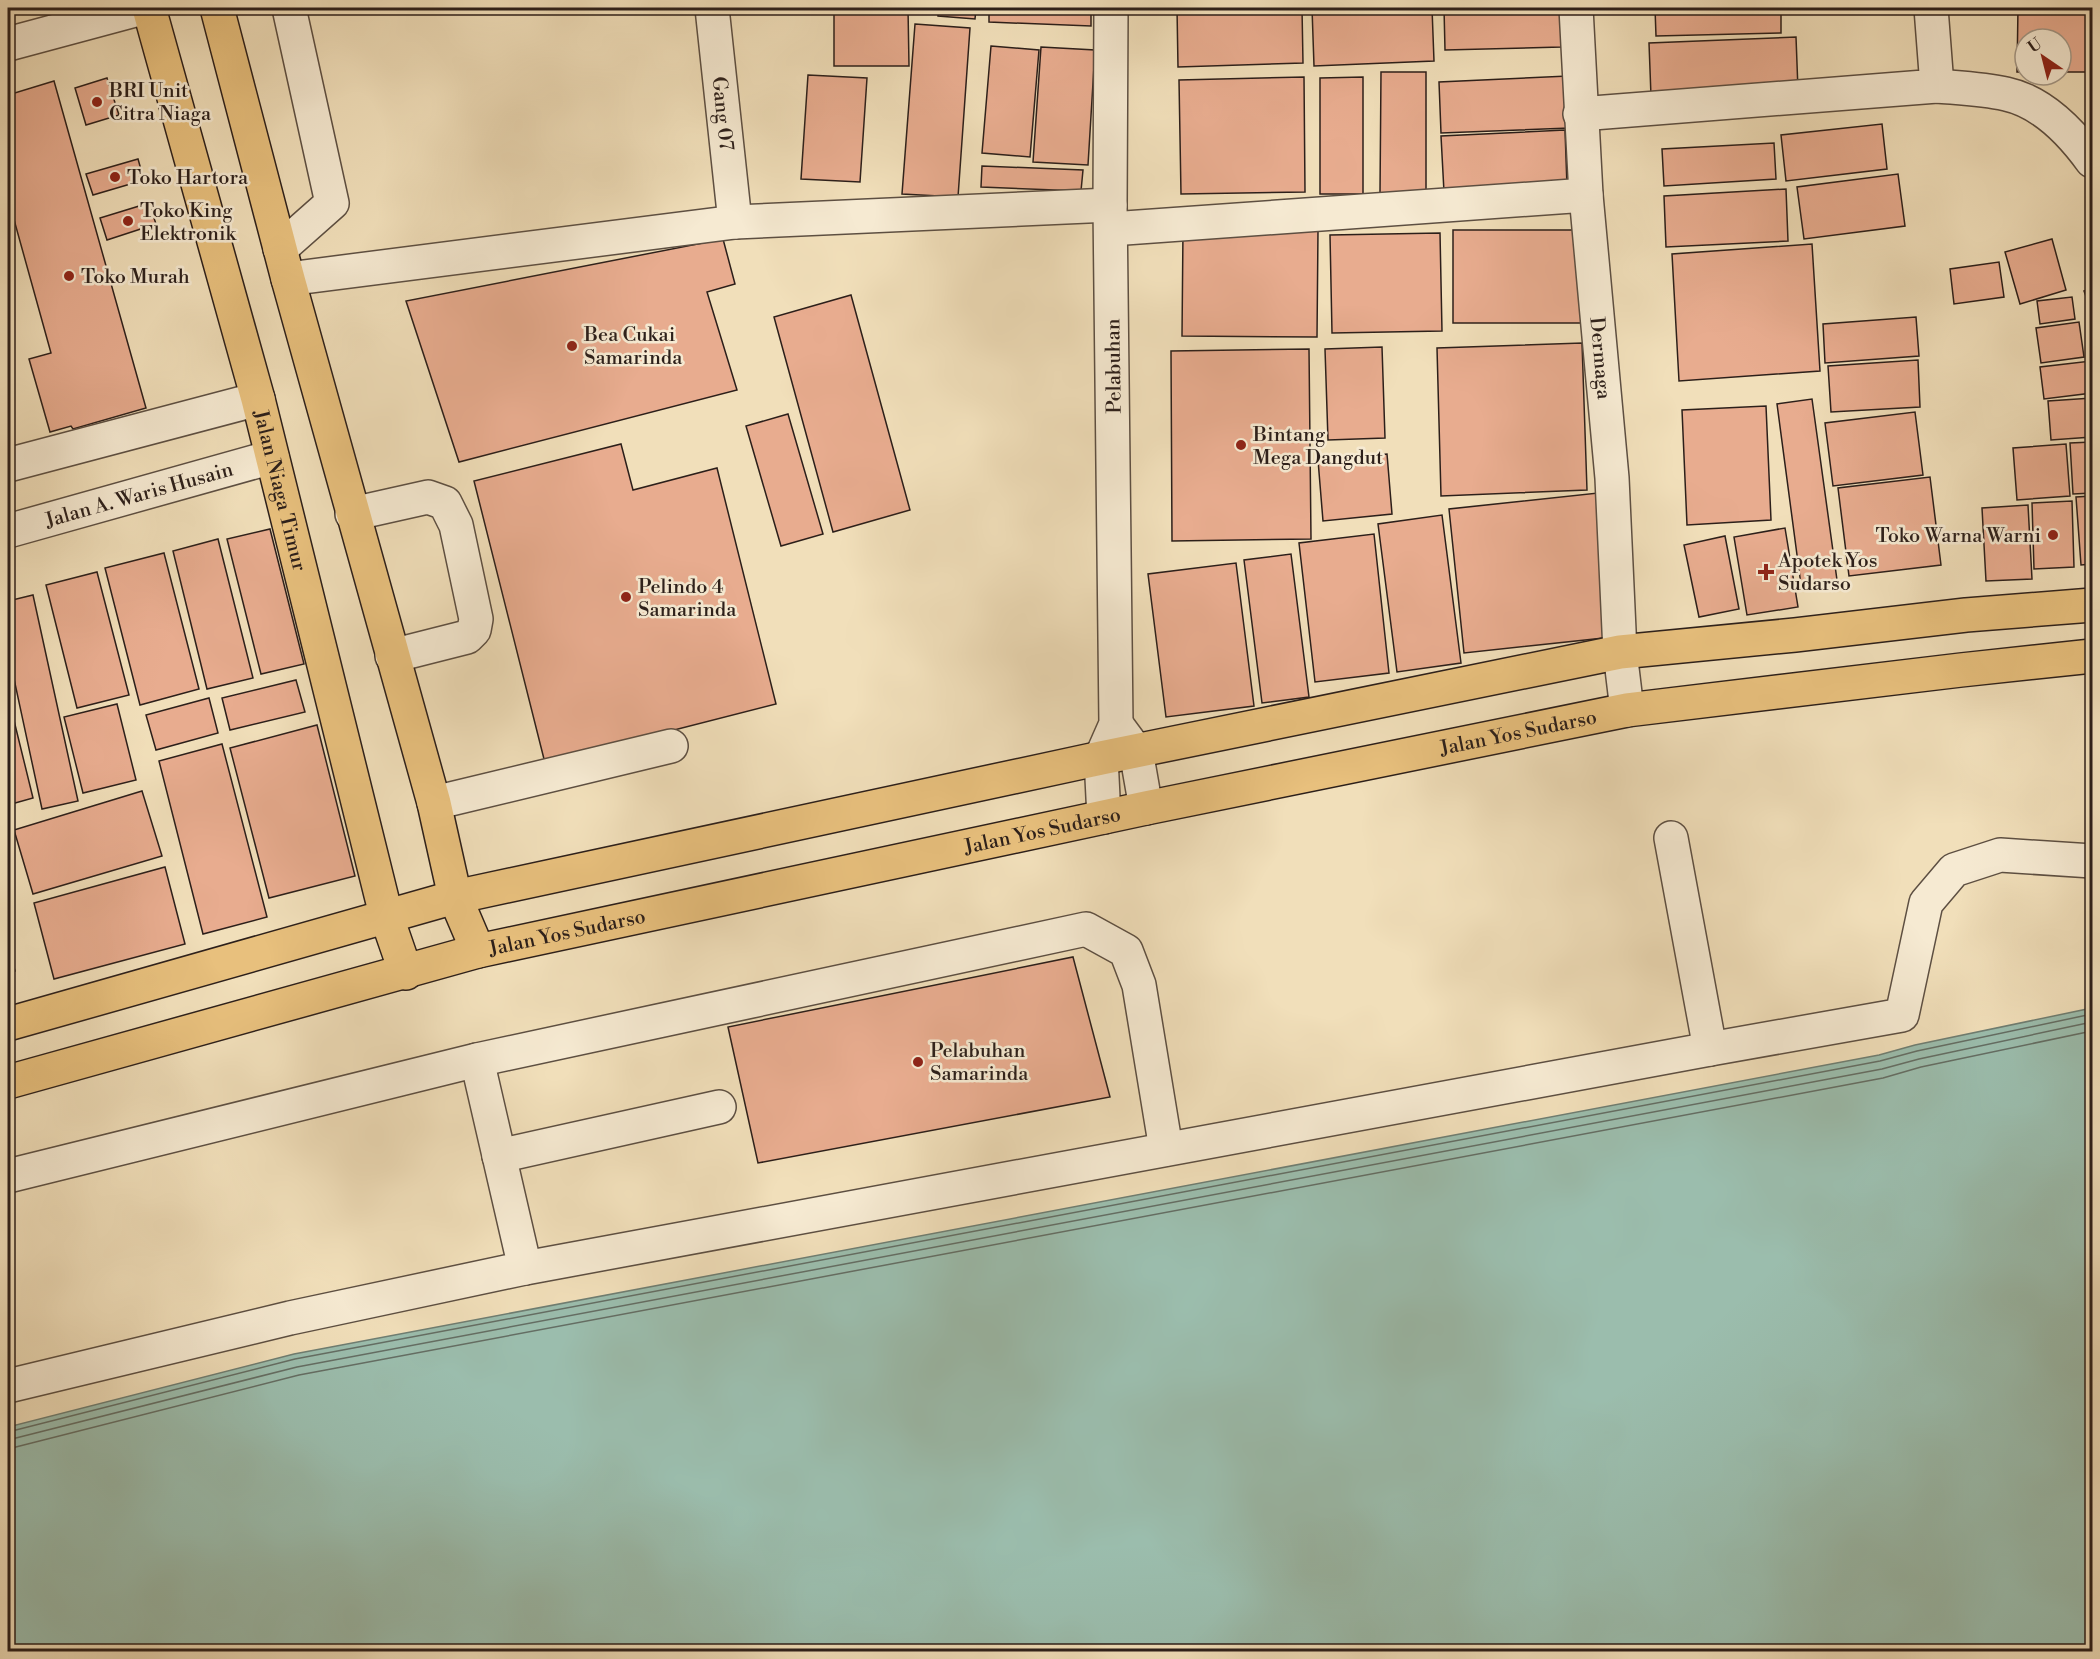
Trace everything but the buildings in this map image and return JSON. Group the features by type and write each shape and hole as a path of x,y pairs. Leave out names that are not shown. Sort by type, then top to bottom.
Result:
{"main road":[{"name":"Jalan Niaga Timur","path":"149,8 258,399 386,915 406,973"},
{"path":"218,8 284,264 434,803 454,897 478,951"},
{"path":"8,1024 454,897 1101,758 1620,652 1966,615 2092,605"},
{"name":"Jalan Yos Sudarso","path":"8,1083 478,951 1146,808 1626,710 2092,656"}],"street":[{"path":"8,44 142,8"},
{"path":"284,264 332,203 289,8"},
{"name":"Gang 07","path":"712,8 735,222"},
{"name":"Pelabuhan","path":"1104,817 1101,758 1116,724 1111,8"},
{"name":"Dermaga","path":"1576,8 1580,114 1612,478 1620,652 1626,710"},
{"path":"1931,8 1937,86"},
{"path":"1580,114 1937,86 2008,94 2025,101 2059,122 2092,161"},
{"path":"284,264 735,222 1111,217 1586,195"},
{"path":"8,464 258,399"},
{"name":"Jalan A. Waris Husain","path":"8,531 272,457"},
{"path":"352,514 428,497 444,503 456,525 476,619 474,630 466,637 392,656"},
{"path":"1116,724 1136,751 1146,808"},
{"path":"434,803 671,746"},
{"path":"1671,838 1710,1049"},
{"path":"8,1386 290,1318 525,1268 1902,1015 1926,903 1954,870 2000,855 2092,861"},
{"path":"8,1176 477,1059 1086,929 1126,951 1139,985 1166,1149"},
{"path":"477,1059 525,1268"},
{"path":"500,1156 719,1107"}],"water":[{"path":"2092,1008 2092,1651 8,1651 8,1427 294,1354 1879,1055 1915,1045"}],"place":[{"name":"BRI Unit Citra Niaga","path":"97,102"},
{"name":"Toko Hartora","path":"115,177"},
{"name":"Toko King Elektronik","path":"128,221"},
{"name":"Toko Murah","path":"69,276"},
{"name":"Bea Cukai Samarinda","path":"572,346"},
{"name":"Bintang Mega Dangdut","path":"1241,445"},
{"name":"Toko Warna Warni","path":"2053,535"},
{"name":"Apotek Yos Sudarso","path":"1766,572"},
{"name":"Pelindo 4 Samarinda","path":"626,597"},
{"name":"Pelabuhan Samarinda","path":"918,1062"}]}
